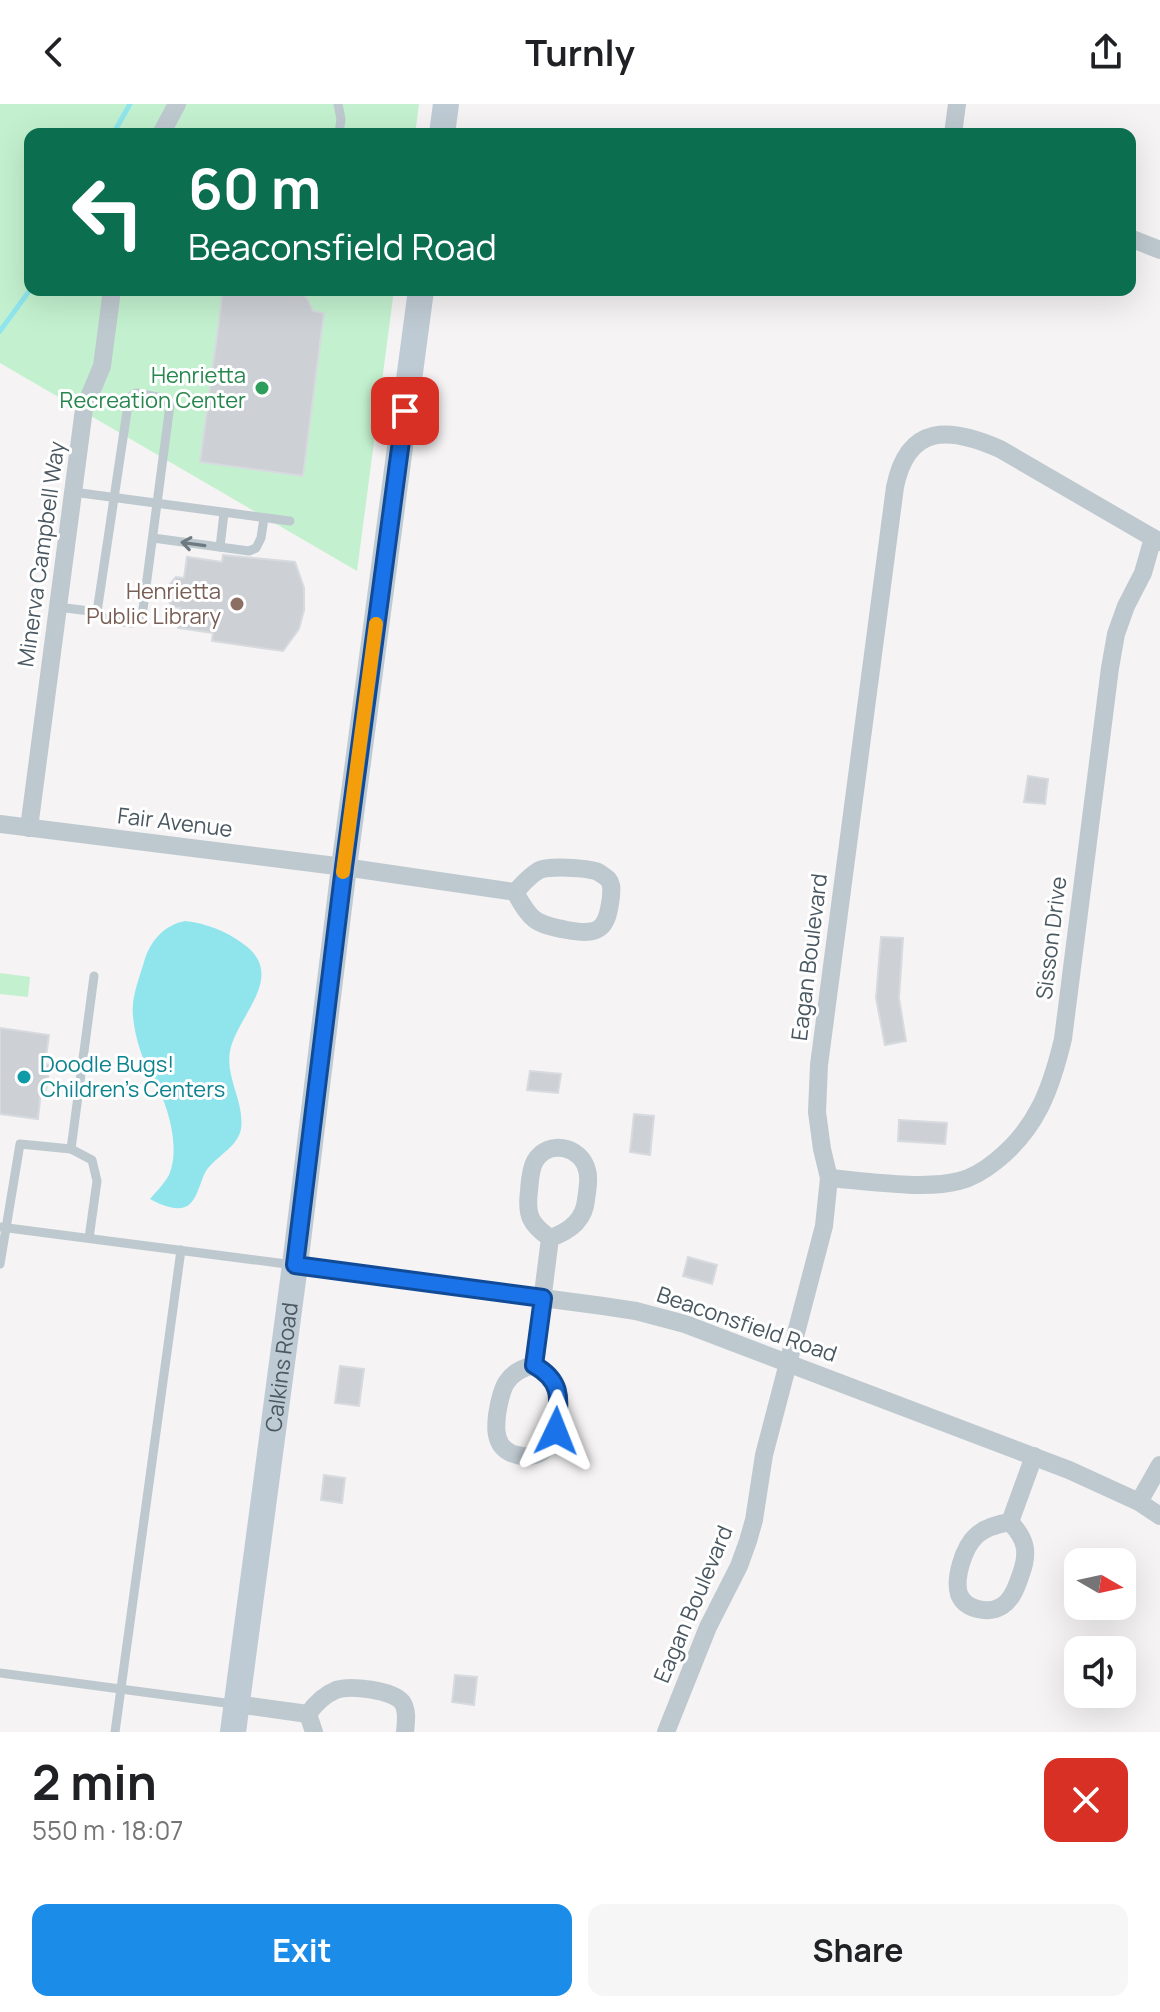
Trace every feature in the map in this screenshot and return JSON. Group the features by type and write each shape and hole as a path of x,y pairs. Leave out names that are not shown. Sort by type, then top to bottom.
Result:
{"main road":[{"path":"443,128 446,104"},
{"name":"Calkins Road","path":"233,1732 420,296"}],"street":[{"path":"164,128 177,104"},
{"path":"954,128 957,104"},
{"path":"1136,240 1160,250"},
{"name":"Minerva Campbell Way","path":"29,828 84,409 102,366 111,296"},
{"name":"Eagan Boulevard","path":"666,1732 708,1627 748,1541 764,1455 824,1226 829,1178 817,1112 819,1065 899,468 911,449 930,436 944,434 978,439 1157,540"},
{"name":"Sisson Drive","path":"829,1178 931,1185 959,1181 988,1168 1010,1150 1030,1127 1044,1100 1063,1039 1116,634 1157,540"},
{"name":"Fair Avenue","path":"0,824 344,867 515,892"},
{"path":"550,866 598,871 612,886 609,918 593,931 542,925 530,917 515,892 539,869 550,866"},
{"path":"550,1148 572,1149 581,1155 589,1174 585,1207 574,1226 550,1238 536,1228 527,1207 531,1171 535,1160 550,1148"},
{"path":"534,1365 550,1238"},
{"name":"Beaconsfield Road","path":"295,1265 636,1311 673,1321 1034,1456 1139,1502 1160,1516"},
{"path":"534,1365 547,1373 558,1390 556,1431 547,1449 539,1454 519,1456 502,1446 497,1437 501,1391 521,1368 534,1365"},
{"path":"1010,1522 1034,1456"},
{"path":"1139,1502 1160,1465"},
{"path":"1010,1522 1023,1539 1026,1551 1026,1561 1015,1590 1001,1607 972,1607 963,1601 957,1583 969,1545 976,1535 986,1529 1010,1522"},
{"path":"236,1704 311,1723 314,1705 336,1690 348,1688 389,1693 401,1700 406,1711 405,1732"}],"lane":[{"path":"338,104 340,128"},
{"path":"58,607 97,612 107,620 132,623 142,617 170,405 163,398 136,393 129,398 97,612"},
{"path":"73,492 290,521"},
{"path":"220,547 224,513"},
{"path":"153,538 249,551 256,548 261,538 264,518"},
{"path":"71,1149 94,976"},
{"path":"0,1264 3,1227 20,1144 71,1149 92,1160 97,1181 89,1238"},
{"path":"3,1227 295,1265"},
{"path":"115,1732 181,1250"},
{"path":"0,1673 236,1704"}],"green space":[{"path":"0,104 419,104 416,128 24,128 24,296 393,296 357,571 0,363"},
{"path":"0,973 30,977 28,997 0,994"}],"water":[{"path":"185,921 215,928 242,943 255,955 261,968 261,982 230,1051 230,1070 241,1119 239,1136 206,1171 189,1205 176,1208 150,1199 169,1175 173,1135 160,1092 139,1048 133,1009 150,947 164,930"}],"building":[{"name":"Henrietta Recreation Center","path":"222,296 304,296 313,311 324,313 303,476 200,462"},
{"name":"Henrietta Public Library","path":"223,555 295,562 304,588 304,610 299,629 283,651 212,641 213,633 178,628 181,608 172,607 169,601 170,584 176,577 184,578 187,557 222,562"},
{"path":"1028,776 1048,779 1045,804 1024,802"},
{"path":"881,937 903,938 899,998 906,1041 885,1045 876,998"},
{"name":"Doodle Bugs! Children's Centers","path":"0,1028 49,1035 45,1064 50,1065 46,1090 41,1089 38,1119 0,1114"},
{"path":"530,1071 561,1074 558,1093 527,1090"},
{"path":"634,1114 654,1116 650,1155 630,1152"},
{"path":"899,1120 947,1123 945,1144 898,1141"},
{"path":"688,1257 717,1265 712,1284 683,1276"},
{"path":"340,1366 364,1369 359,1406 335,1403"},
{"path":"324,1475 345,1478 342,1503 321,1500"},
{"path":"455,1675 477,1677 474,1705 452,1702"}],"waterway":[{"path":"116,128 130,104"},
{"path":"0,331 26,296"}],"slow traffic":[{"path":"343,872 376,624"}],"place":[{"name":"Henrietta Recreation Center","path":"262,388"},
{"name":"Henrietta Public Library","path":"237,604"},
{"name":"Doodle Bugs! Children's Centers","path":"24,1077"}],"route":[{"path":"405,411 295,1265 543,1298 534,1365 547,1373 558,1390 556,1431"}]}
